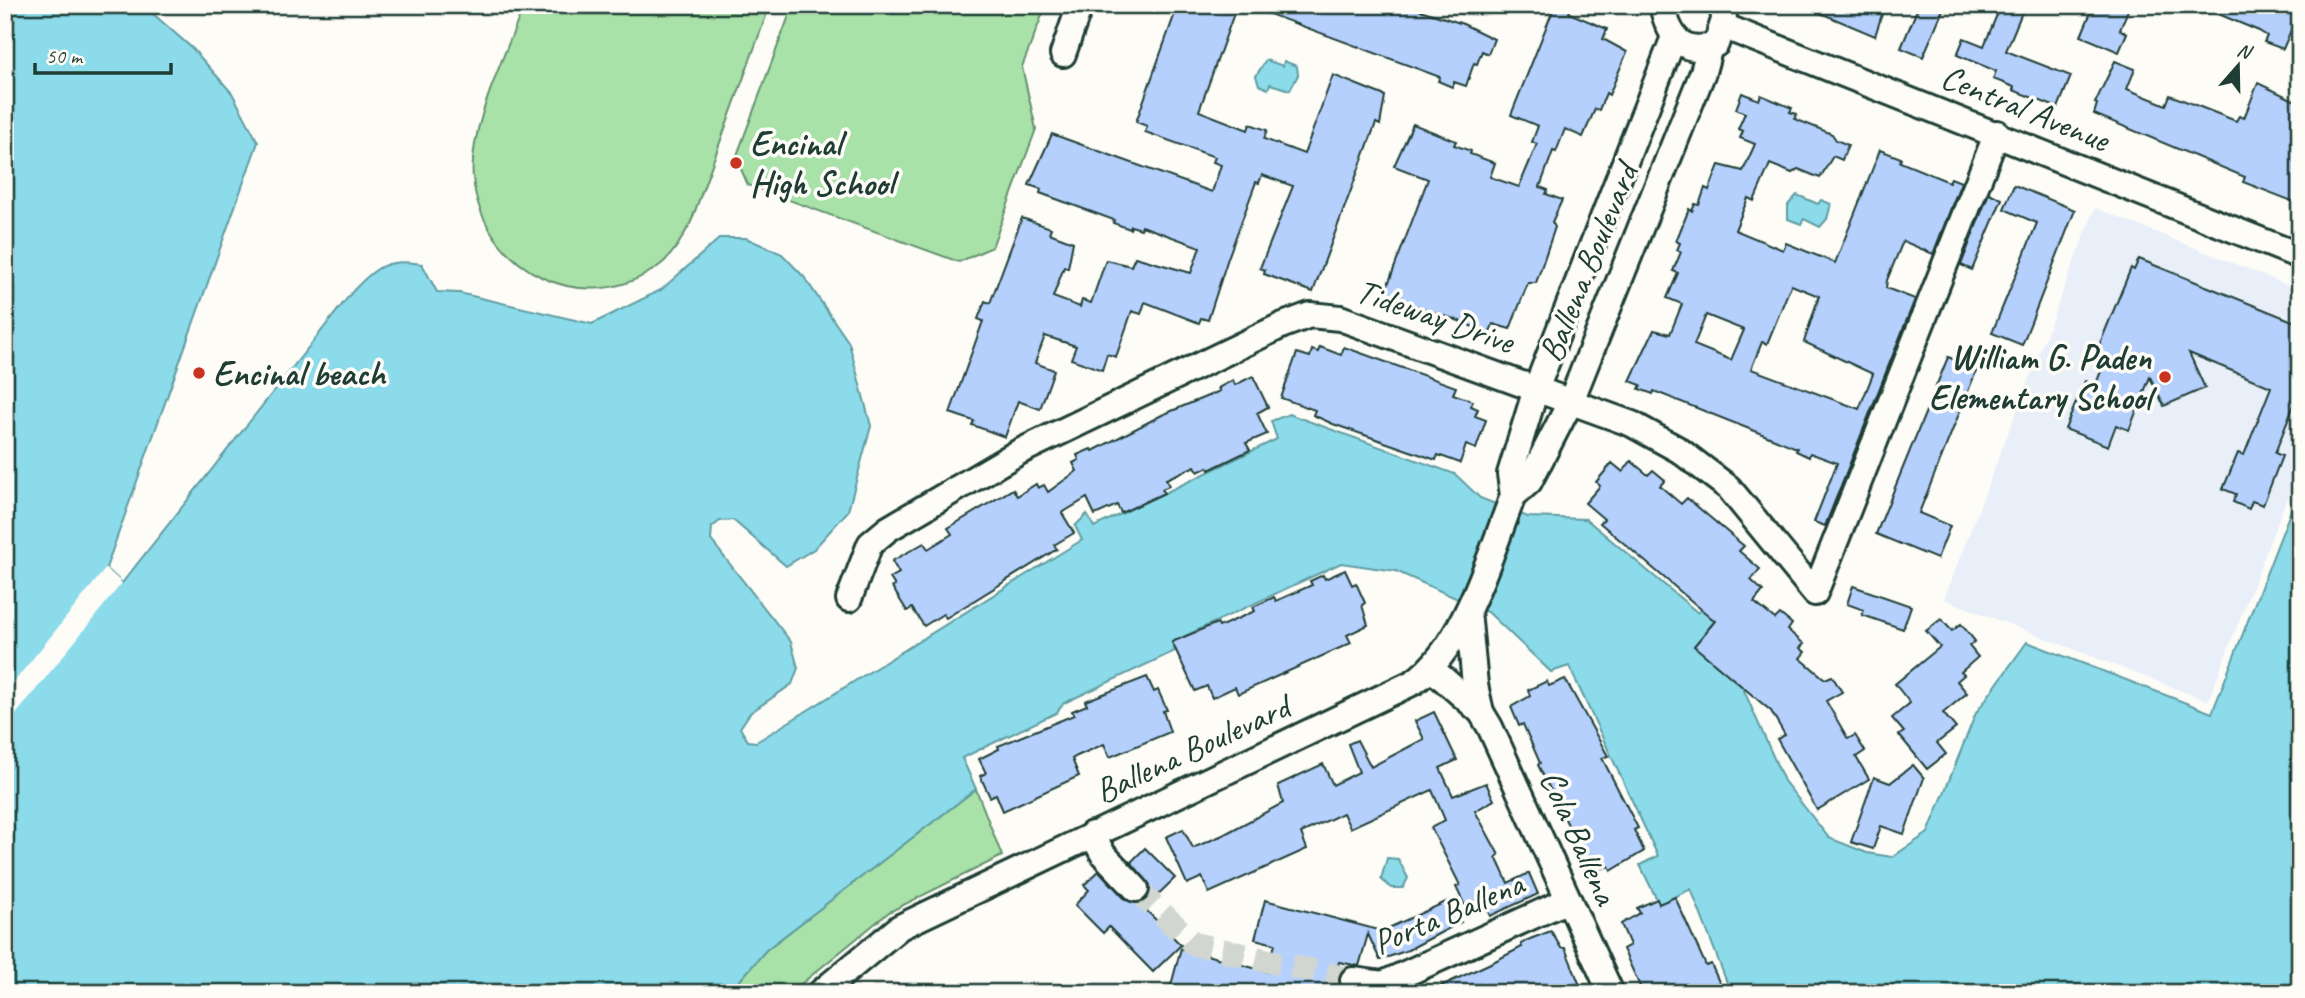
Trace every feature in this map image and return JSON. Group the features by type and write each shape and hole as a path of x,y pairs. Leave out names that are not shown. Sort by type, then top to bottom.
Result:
{"street":[{"path":"1063,54 1080,5"},
{"path":"1662,5 1674,37"},
{"name":"Central Avenue","path":"1674,37 1687,47 1702,49 1718,26 2300,256"},
{"name":"Ballena Boulevard","path":"820,993 900,927 1414,682 1433,669 1454,639 1513,496 1529,482 1570,401 1703,72 1718,26"},
{"name":"Ballena Boulevard","path":"1513,496 1510,474 1536,388 1674,37"},
{"name":"Tideway Drive","path":"849,599 870,544 888,529 1018,452 1283,324 1310,315 1340,318 1632,424 1679,450 1729,488 1815,593 1997,134"},
{"name":"Cola Ballena","path":"1468,607 1475,685 1481,712"},
{"name":"Cola Ballena","path":"1433,669 1481,712 1490,727 1611,993"},
{"path":"1092,834 1103,854 1136,889"},
{"name":"Porta Ballena","path":"1353,980 1384,984 1568,900"}],"shaded area":[{"name":"William G. Paden Elementary School","path":"2095,208 2300,290 2300,464 2208,701 1944,599"}],"green space":[{"path":"524,5 770,5 691,222 665,261 631,281 600,288 570,287 541,277 516,261 495,238 481,210 473,178 476,137 490,91"},
{"path":"793,5 1046,5 1022,67 1036,129 992,247 959,262 748,185 736,158"},
{"path":"976,789 1002,856 889,912 790,993 729,993 766,950"}],"water":[{"path":"5,5 143,5 193,49 232,93 258,142 106,568 122,583 353,291 383,266 400,262 422,264 437,292 459,293 592,324 661,290 720,238 746,238 782,254 804,277 849,343 871,426 848,511 814,549 786,566 733,520 720,521 712,527 711,540 791,642 798,668 792,684 750,713 740,728 748,741 756,742 763,738 1082,540 1075,526 1087,514 1094,527 1277,439 1271,421 1289,414 1455,474 1480,498 1528,517 1586,519 1698,613 1702,609 1715,621 1694,646 1742,686 1784,781 1829,838 1867,853 1892,857 1928,833 1976,713 2027,642 2212,713 2300,487 2300,993 1731,993 1691,889 1659,904 1640,865 1658,856 1569,666 1551,672 1489,613 1396,571 1341,563 1172,642 1175,651 1064,703 1056,713 962,758 976,789 766,950 729,993 5,993"},
{"path":"1266,60 1283,66 1284,61 1297,66 1298,75 1290,90 1270,84 1268,89 1259,85 1256,76"},
{"path":"1797,195 1818,204 1821,200 1831,204 1827,219 1820,227 1804,219 1801,224 1788,219 1788,205"},
{"path":"1387,858 1398,859 1408,878 1403,888 1391,888 1381,879"}],"pier":[{"path":"106,568 122,583 5,728 5,693"}],"building":[{"path":"1178,5 1237,5 1199,111 1248,130 1250,124 1267,130 1264,139 1304,154 1333,75 1385,96 1380,125 1376,123 1313,292 1264,274 1265,270 1260,268 1293,186 1262,175 1259,183 1256,182 1208,320 1201,318 1199,323 1145,302 1141,314 1132,311 1116,357 1107,354 1102,370 1071,359 1076,346 1045,336 1035,363 1054,370 1040,409 1018,401 1005,437 972,425 974,421 950,413 983,321 978,319 985,301 990,303 1022,218 1051,228 1049,233 1073,242 1068,268 1064,267 1053,297 1080,307 1082,300 1091,303 1106,260 1131,266 1135,257 1191,273 1200,247 1142,226 1141,229 1131,226 1130,229 1113,223 1114,220 1040,193 1041,189 1029,185 1052,134 1212,192 1221,165 1213,162 1215,157 1145,132 1147,126 1136,122"},
{"path":"1245,5 1405,5 1463,24 1494,39 1488,54 1482,51 1477,64 1474,63 1466,86 1454,82 1452,87 1438,81 1440,77"},
{"path":"1555,5 1572,5 1569,13 1607,29 1603,39 1627,52 1609,95 1606,93 1599,110 1595,109 1583,137 1565,129 1556,152 1553,151 1540,187 1548,190 1546,194 1562,200 1552,222 1555,227 1536,283 1528,283 1510,329 1493,324 1489,335 1465,323 1384,295 1428,179 1394,166 1413,124 1456,141 1454,145 1495,163 1490,177 1519,187 1537,144 1532,142 1538,126 1511,115"},
{"path":"1804,5 1885,5 1875,36 1804,6"},
{"path":"1919,5 1945,5 1923,57 1901,48"},
{"path":"2001,5 2025,5 2006,51 2071,76 2058,108 2013,90 2014,87 1993,79 1996,71 1957,55 1964,38 1984,46"},
{"path":"2094,5 2130,5 2120,30 2127,33 2119,52 2081,36"},
{"path":"2197,5 2300,5 2300,9 2283,49 2264,42 2267,36 2259,31"},
{"path":"2115,61 2135,69 2127,89 2166,105 2170,95 2236,121 2239,116 2244,118 2258,83 2300,103 2300,204 2243,182 2245,177 2094,114 2095,103"},
{"path":"1742,93 1759,100 1761,95 1792,108 1790,112 1797,114 1795,119 1832,134 1836,140 1848,145 1842,160 1833,156 1820,178 1798,169 1792,173 1770,164 1754,201 1748,198 1735,230 1783,250 1786,243 1835,263 1880,150 1901,158 1900,162 1949,182 1951,178 1961,182 1933,254 1903,241 1887,280 1886,288 1915,299 1825,526 1814,522 1837,463 1810,453 1809,457 1796,451 1797,448 1654,391 1653,394 1639,389 1641,385 1630,381 1654,330 1670,334 1682,304 1667,298 1678,273 1673,271 1681,252 1677,250 1680,243 1676,241 1689,209 1692,211 1695,204 1699,205 1705,188 1709,190 1719,165 1743,171 1755,144 1740,138 1743,131 1738,129 1745,113 1736,109","holes":["1791,285 1819,296 1804,342 1873,374 1859,409 1751,369 1762,342 1767,344","1706,315 1744,330 1731,360 1694,345"]},
{"path":"2014,185 2075,210 2022,345 1992,333 2037,223 2004,209"},
{"path":"1989,193 2002,199 1972,270 1961,265"},
{"path":"2139,259 2300,324 2300,390 2275,453 2282,456 2263,505 2252,501 2249,509 2233,502 2236,494 2223,489 2238,453 2244,455 2271,387 2189,353 2205,388 2164,406 2150,377 2129,430 2116,425 2108,446 2065,429 2085,381 2095,386 2107,357 2096,353 2131,268 2134,270"},
{"path":"1320,347 1341,355 1344,347 1456,387 1453,394 1473,401 1471,406 1478,409 1475,416 1486,420 1476,449 1466,445 1460,463 1438,455 1436,460 1333,424 1313,415 1315,410 1281,398 1297,353 1310,357 1312,350 1318,352"},
{"path":"1948,357 1977,369 1919,513 1950,526 1937,559 1876,534"},
{"path":"1253,376 1268,407 1257,413 1267,434 1246,443 1250,450 1209,470 1208,467 1198,472 1195,466 1166,479 1169,486 1162,489 1164,493 1121,513 1117,505 1095,515 1087,498 1062,513 1074,533 1054,545 1057,549 946,618 943,614 924,626 912,608 907,611 892,587 895,586 890,578 899,573 892,561 924,543 928,549 952,534 948,528 1013,489 1017,496 1036,484 1038,488 1044,485 1048,492 1077,471 1073,463 1079,460 1077,455 1091,449 1093,451 1162,415 1220,391 1218,388 1233,380 1235,385"},
{"path":"1631,461 1648,475 1653,470 1665,480 1660,486 1681,504 1687,498 1744,546 1739,551 1760,569 1751,580 1763,591 1754,602 1775,619 1780,614 1792,624 1788,630 1804,644 1800,648 1805,652 1800,658 1825,679 1832,676 1842,692 1826,701 1848,739 1855,735 1865,751 1856,757 1869,779 1817,810 1777,739 1785,735 1771,711 1694,646 1715,621 1600,523 1604,519 1585,503 1600,486 1596,482 1612,463 1623,472"},
{"path":"1345,570 1352,585 1356,583 1365,603 1362,605 1368,625 1347,635 1351,643 1238,694 1235,687 1212,698 1207,686 1195,691 1172,642 1217,623 1219,627 1255,611 1253,607 1274,597 1276,601 1312,585 1310,581 1323,575 1325,579"},
{"path":"1853,586 1911,606 1903,629 1862,615 1864,610 1847,604"},
{"path":"1941,619 1952,631 1961,624 1975,641 1969,646 1978,657 1961,672 1964,675 1957,681 1967,693 1943,713 1956,728 1937,743 1946,754 1927,769 1899,735 1904,732 1892,718 1910,703 1895,684 1940,647 1926,631"},
{"path":"1147,677 1154,692 1158,690 1167,710 1163,711 1170,732 1110,757 1104,744 1077,756 1072,759 1079,776 1003,811 996,794 990,797 980,776 986,773 979,759 999,749 998,746 1074,715 1072,711 1087,705 1085,701"},
{"path":"1565,679 1608,756 1602,758 1638,828 1634,830 1644,851 1611,871 1609,866 1588,873 1579,854 1582,853 1538,765 1540,763 1523,724 1519,726 1511,707 1530,696 1528,690 1547,681 1549,686"},
{"path":"1434,712 1457,760 1440,768 1453,796 1486,783 1494,800 1475,811 1499,855 1496,857 1508,883 1529,873 1538,894 1490,916 1482,898 1465,906 1456,887 1460,885 1431,828 1445,820 1432,790 1350,828 1343,813 1301,833 1307,849 1209,893 1202,877 1187,884 1166,837 1183,829 1193,848 1223,835 1283,803 1278,785 1323,764 1333,785 1359,772 1348,744 1357,740 1371,767 1424,739 1415,721"},
{"path":"1913,765 1924,778 1904,834 1881,826 1873,849 1851,842 1874,777 1890,783"},
{"path":"1145,848 1175,878 1144,908 1181,945 1153,972 1109,927 1103,933 1075,905 1089,890 1084,885 1099,871 1126,900 1139,904 1146,900 1150,885 1131,862"},
{"path":"1675,897 1706,966 1711,964 1724,993 1643,993 1623,949 1630,945 1621,924 1640,913 1637,908 1657,899 1659,904"},
{"path":"1265,900 1382,931 1450,900 1461,922 1408,950 1380,960 1368,934 1359,966 1339,962 1330,993 1183,993 1170,989 1181,948 1268,972 1275,944 1255,939"},
{"path":"1551,931 1561,948 1565,948 1583,993 1426,993 1522,947 1521,944 1530,939"}],"tunnel":[{"path":"1136,889 1194,944 1353,980"}],"place":[{"name":"Encinal High School","path":"736,163"},
{"name":"Encinal beach","path":"199,373"},
{"name":"William G. Paden Elementary School","path":"2165,377"}]}
